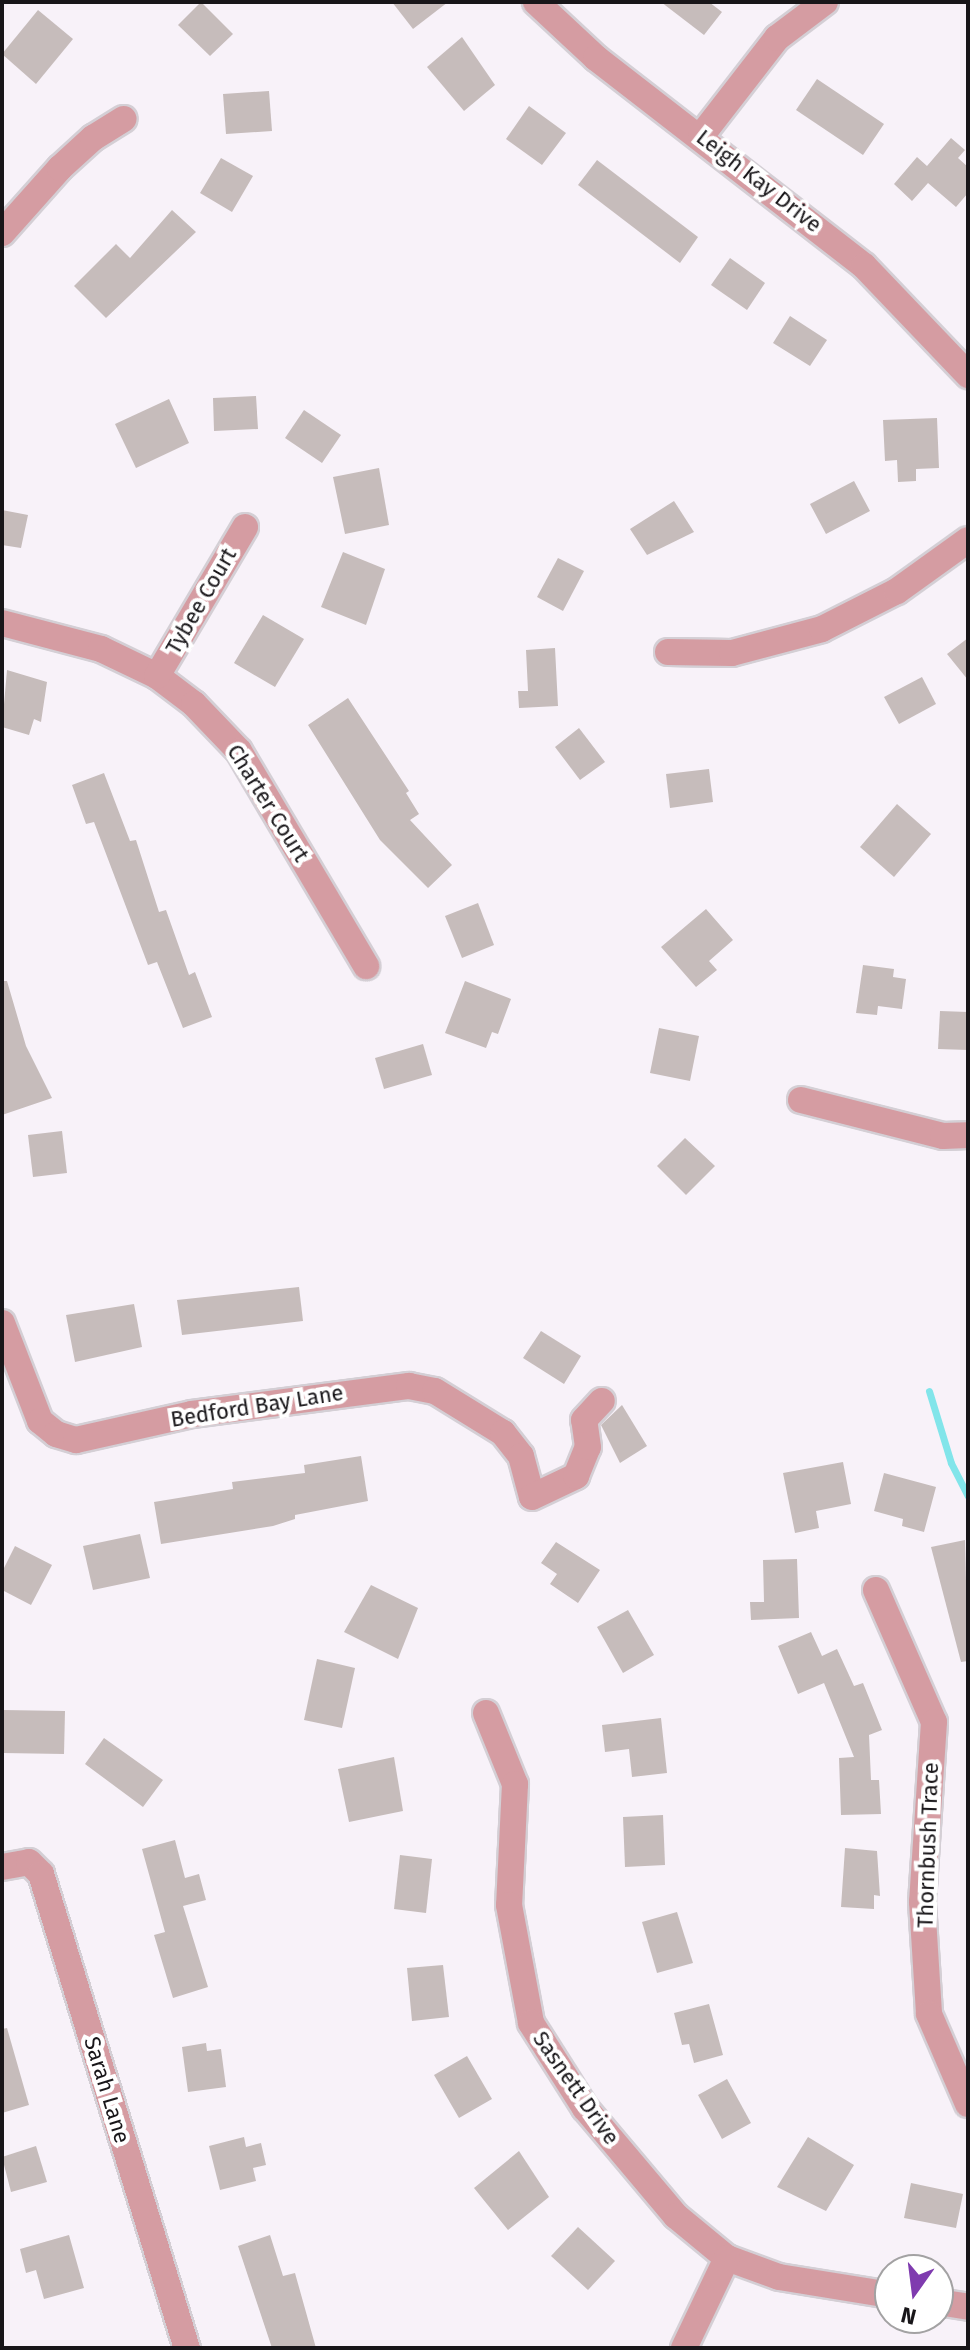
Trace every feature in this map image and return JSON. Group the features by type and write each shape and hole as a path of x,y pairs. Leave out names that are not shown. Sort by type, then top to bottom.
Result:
{"street":[{"name":"Leigh Kay Drive","path":"536,2 596,58 701,136 864,266 968,375"},
{"path":"701,136 777,38 825,2"},
{"path":"2,233 60,168 124,119"},
{"name":"Tybee Court","path":"157,676 245,527"},
{"path":"668,652 732,653 822,629 897,591 968,540"},
{"name":"Charter Court","path":"2,623 101,649 157,676 194,704 239,751 366,966"},
{"path":"801,1100 943,1136 968,1135"},
{"name":"Bedford Bay Lane","path":"2,1323 40,1421 56,1434 76,1440 192,1414 409,1386 435,1391 503,1433 521,1456 532,1497 576,1476 588,1447 584,1420 602,1401"},
{"name":"Thornbush Trace","path":"876,1590 934,1722 922,1902 929,2014 968,2104"},
{"name":"Sasnett Drive","path":"486,1713 515,1784 509,1905 531,2023 595,2120 676,2216 727,2258 779,2277 874,2292"},
{"name":"Sarah Lane","path":"2,1867 29,1862 41,1874 187,2348"},
{"path":"684,2348 727,2258"}],"building":[{"path":"201,2 233,34 210,56 178,25"},
{"path":"392,2 448,2 413,29"},
{"path":"661,2 709,2 722,12 704,35"},
{"path":"38,10 73,39 36,84 2,54"},
{"path":"462,37 495,85 464,111 427,67"},
{"path":"817,79 884,124 863,155 796,110"},
{"path":"269,91 272,131 226,134 223,94"},
{"path":"529,106 566,133 542,165 506,139"},
{"path":"951,138 965,150 958,158 968,167 968,193 956,207 928,183 912,201 894,184 917,157 927,166"},
{"path":"221,158 253,176 232,212 200,193"},
{"path":"597,160 698,237 680,263 578,185"},
{"path":"172,210 196,232 106,318 74,286 116,244 130,258"},
{"path":"730,258 765,283 747,310 711,285"},
{"path":"790,316 827,340 810,366 773,343"},
{"path":"256,396 258,429 214,431 213,398"},
{"path":"169,399 189,443 136,468 115,424"},
{"path":"304,410 341,435 322,463 285,438"},
{"path":"937,418 939,468 916,469 916,481 898,482 897,460 885,461 883,420"},
{"path":"379,468 389,525 345,534 333,477"},
{"path":"854,481 870,511 826,534 810,504"},
{"path":"674,501 694,532 647,555 630,529"},
{"path":"2,510 28,515 21,548 2,545"},
{"path":"343,552 385,569 366,625 321,607"},
{"path":"558,558 584,571 563,611 537,597"},
{"path":"263,615 304,639 275,687 234,663"},
{"path":"968,638 968,680 947,654"},
{"path":"555,648 558,706 519,708 518,691 528,691 526,650"},
{"path":"7,670 47,682 41,722 34,719 29,735 2,727"},
{"path":"922,677 936,704 899,724 884,697"},
{"path":"348,698 409,791 406,793 419,814 410,820 452,865 428,888 380,840 308,725"},
{"path":"579,728 605,762 580,780 555,747"},
{"path":"709,769 713,802 670,808 666,774"},
{"path":"104,773 130,841 136,840 159,912 166,910 189,975 195,972 212,1017 183,1028 157,962 148,965 94,822 86,824 72,785"},
{"path":"897,804 931,834 894,877 860,847"},
{"path":"478,903 494,945 462,958 445,916"},
{"path":"706,909 733,940 709,961 717,970 696,987 661,947"},
{"path":"863,965 894,969 893,977 906,979 902,1009 878,1006 877,1015 856,1013"},
{"path":"2,981 7,981 26,1046 52,1098 2,1115"},
{"path":"465,981 511,999 498,1034 492,1032 486,1048 445,1033"},
{"path":"940,1011 968,1012 968,1050 938,1049"},
{"path":"659,1028 699,1036 690,1081 650,1073"},
{"path":"423,1044 432,1075 384,1089 375,1058"},
{"path":"62,1131 67,1173 33,1177 28,1135"},
{"path":"685,1138 715,1166 686,1195 657,1166"},
{"path":"299,1287 303,1321 182,1335 177,1300"},
{"path":"134,1304 142,1347 75,1362 66,1315"},
{"path":"541,1331 581,1356 564,1384 523,1358"},
{"path":"622,1405 647,1446 620,1463 601,1425"},
{"path":"361,1456 368,1501 295,1515 295,1519 273,1526 161,1544 154,1502 233,1489 232,1482 305,1473 304,1465"},
{"path":"843,1462 851,1504 816,1511 819,1528 795,1533 783,1473"},
{"path":"884,1473 936,1487 924,1532 902,1526 903,1519 874,1511"},
{"path":"140,1534 150,1578 93,1590 83,1546"},
{"path":"965,1540 968,1661 961,1662 931,1547"},
{"path":"556,1542 600,1570 578,1603 550,1584 557,1574 541,1563"},
{"path":"15,1546 52,1565 31,1605 2,1590 2,1572"},
{"path":"797,1559 799,1618 751,1620 750,1602 764,1602 763,1560"},
{"path":"371,1585 418,1608 398,1659 344,1632"},
{"path":"628,1610 654,1655 623,1673 597,1627"},
{"path":"811,1632 822,1656 837,1649 854,1686 863,1683 882,1730 869,1735 871,1780 879,1780 881,1814 841,1815 839,1758 854,1757 824,1683 798,1694 778,1646"},
{"path":"317,1659 355,1668 342,1728 304,1720"},
{"path":"3,1710 65,1711 64,1754 3,1753"},
{"path":"661,1718 667,1773 632,1777 629,1749 605,1752 602,1725"},
{"path":"104,1738 163,1780 143,1807 85,1764"},
{"path":"394,1757 403,1811 349,1822 338,1769"},
{"path":"663,1815 665,1865 625,1867 623,1817"},
{"path":"175,1840 185,1878 199,1874 206,1900 183,1906 208,1987 173,1998 154,1935 165,1932 142,1849"},
{"path":"845,1848 877,1851 880,1896 874,1895 874,1909 841,1907"},
{"path":"400,1855 432,1859 426,1913 394,1909"},
{"path":"677,1912 693,1963 657,1973 642,1922"},
{"path":"443,1965 449,2017 412,2021 407,1968"},
{"path":"709,2004 723,2055 694,2063 689,2044 682,2045 674,2013"},
{"path":"7,2028 29,2105 2,2113 2,2029"},
{"path":"206,2043 207,2051 221,2049 226,2087 188,2092 182,2047"},
{"path":"467,2056 492,2099 459,2118 434,2075"},
{"path":"727,2079 751,2123 722,2139 698,2095"},
{"path":"244,2137 246,2147 261,2143 266,2165 253,2168 256,2181 220,2190 209,2146"},
{"path":"808,2137 854,2165 826,2211 777,2187"},
{"path":"36,2146 47,2182 11,2192 2,2157"},
{"path":"519,2151 549,2197 508,2230 474,2188"},
{"path":"911,2183 963,2194 956,2228 904,2218"},
{"path":"578,2227 615,2261 588,2290 551,2256"},
{"path":"69,2235 84,2288 44,2299 36,2270 26,2273 20,2249"},
{"path":"270,2235 283,2276 295,2273 316,2348 272,2348 238,2246"}],"waterway":[{"path":"929,1391 951,1463 968,1496"}]}
